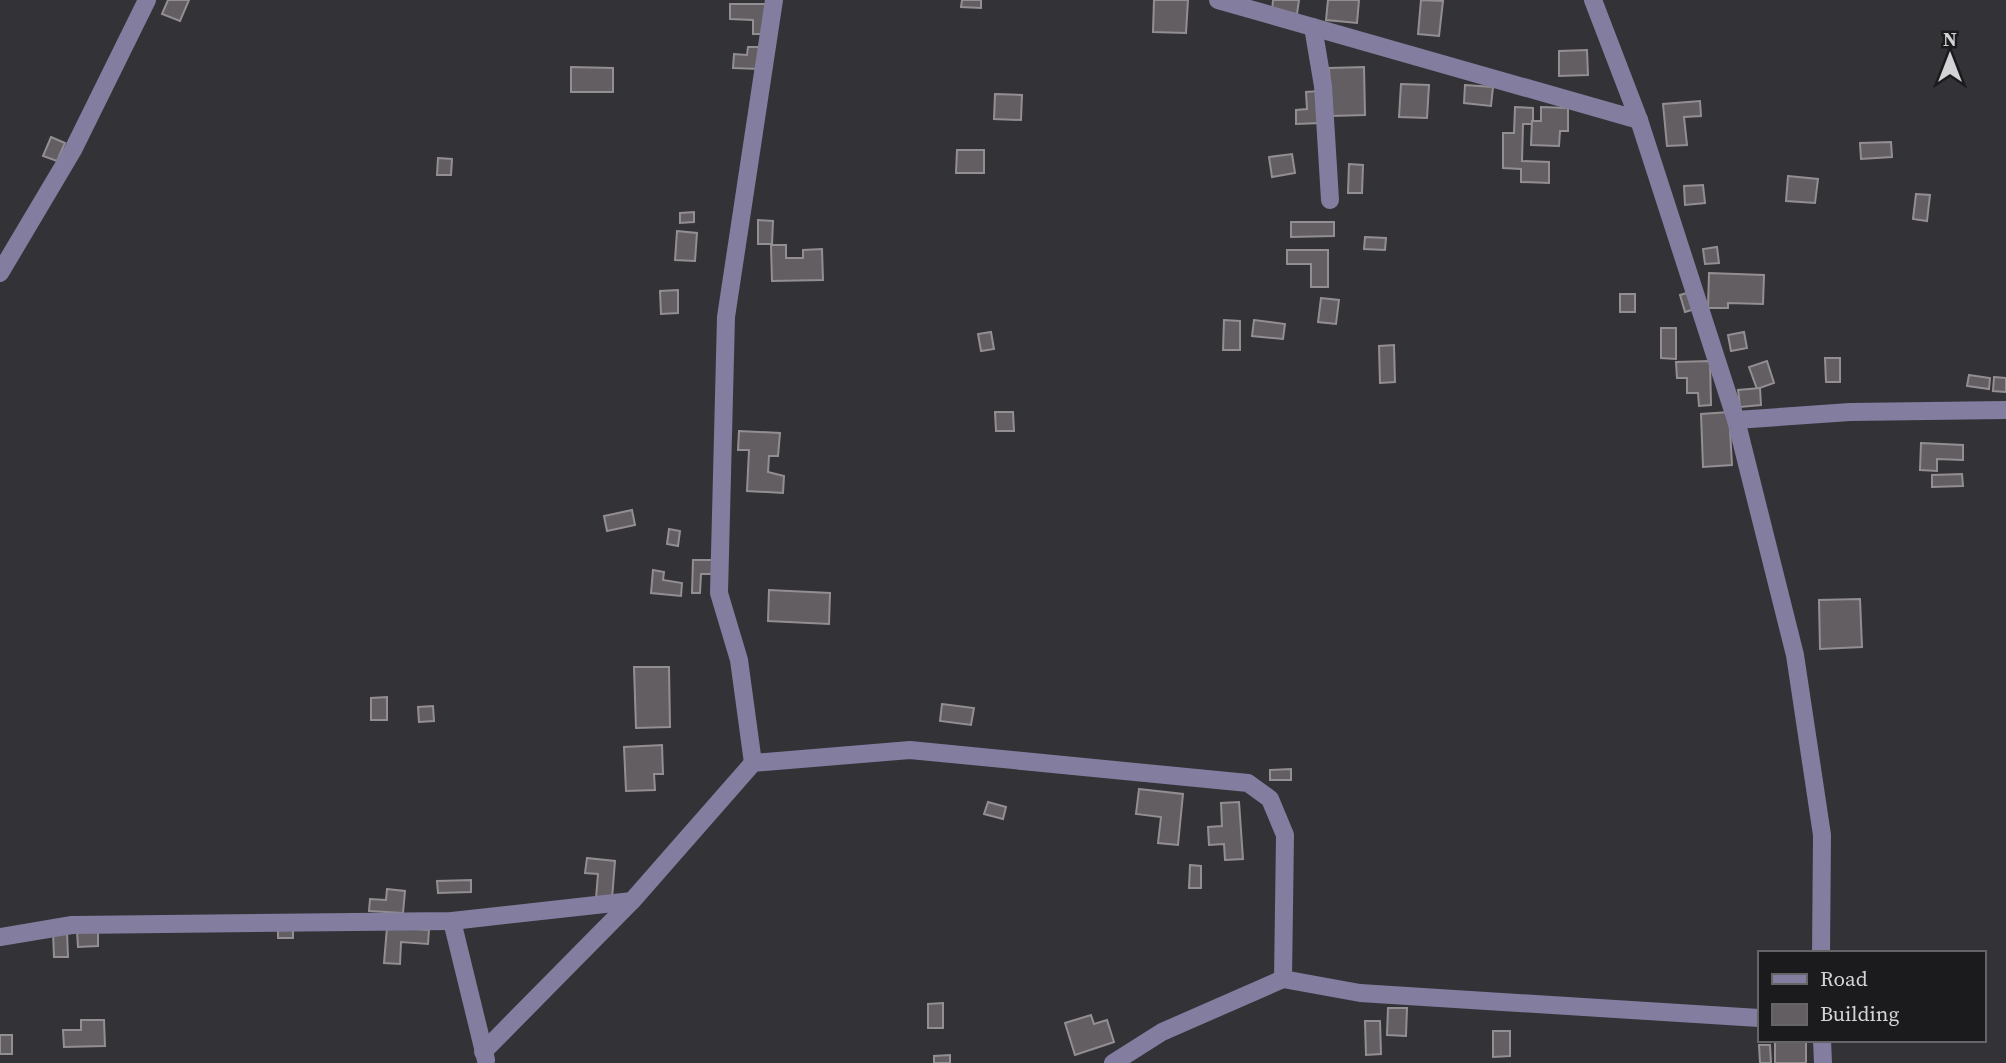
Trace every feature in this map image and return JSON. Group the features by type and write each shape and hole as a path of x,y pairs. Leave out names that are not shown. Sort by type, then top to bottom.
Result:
{"street":[{"path":"0,273 74,150 147,0"},
{"path":"753,763 739,660 719,593 726,317 774,0"},
{"path":"1218,0 1639,120"},
{"path":"1593,0 1639,120 1736,421 1795,655 1822,835 1821,951"},
{"path":"1313,27 1323,86 1330,200"},
{"path":"1736,421 1850,412 2006,410"},
{"path":"485,1057 632,901 753,763 910,750 1248,783 1270,799 1285,835 1283,979"},
{"path":"0,937 72,925 452,920 632,901"},
{"path":"452,920 485,1057"},
{"path":"1113,1063 1163,1032 1283,979 1360,993 1758,1018"},
{"path":"1822,1042 1823,1063"}],"building":[{"path":"168,0 189,0 180,21 162,14"},
{"path":"962,0 981,0 981,8 961,7"},
{"path":"1154,0 1188,0 1186,33 1153,32"},
{"path":"1273,0 1299,0 1297,14 1272,12"},
{"path":"1328,0 1359,0 1357,23 1326,20"},
{"path":"1421,0 1443,1 1439,36 1418,34"},
{"path":"730,4 767,4 766,34 753,34 753,20 730,19"},
{"path":"748,47 760,47 759,69 733,68 734,54 747,55"},
{"path":"1587,50 1588,75 1559,76 1559,51"},
{"path":"571,67 613,68 613,92 571,92"},
{"path":"1364,67 1365,115 1331,116 1329,68"},
{"path":"1401,84 1429,85 1427,118 1399,117"},
{"path":"1465,85 1493,87 1491,106 1464,103"},
{"path":"1320,91 1321,123 1296,124 1296,110 1307,109 1306,92"},
{"path":"995,94 1022,95 1021,120 994,119"},
{"path":"1700,101 1701,116 1684,117 1687,145 1667,146 1663,104"},
{"path":"1515,107 1533,108 1533,124 1523,124 1522,161 1549,162 1549,183 1521,182 1521,169 1503,168 1503,133 1514,133"},
{"path":"1541,107 1568,108 1568,131 1560,131 1559,146 1531,145 1532,121 1541,121"},
{"path":"51,137 65,143 57,161 43,156"},
{"path":"1891,142 1892,157 1861,159 1860,143"},
{"path":"957,150 984,150 984,173 956,173"},
{"path":"1292,154 1295,173 1272,177 1269,157"},
{"path":"438,158 452,159 451,175 437,175"},
{"path":"1349,164 1363,165 1362,193 1348,193"},
{"path":"1788,176 1818,179 1815,203 1786,201"},
{"path":"1703,185 1705,203 1685,205 1684,186"},
{"path":"1916,194 1930,195 1927,221 1913,219"},
{"path":"694,212 694,222 680,223 680,213"},
{"path":"758,220 773,221 772,244 758,244"},
{"path":"1291,222 1334,222 1334,236 1291,237"},
{"path":"677,231 697,233 695,261 675,260"},
{"path":"1365,237 1386,238 1385,250 1364,249"},
{"path":"771,245 786,245 786,258 803,258 803,250 822,249 823,280 772,281"},
{"path":"1717,247 1719,263 1705,264 1703,249"},
{"path":"1287,250 1328,250 1328,287 1311,287 1311,264 1287,264"},
{"path":"1709,273 1764,275 1763,304 1728,303 1728,308 1708,308"},
{"path":"678,290 678,313 661,314 660,291"},
{"path":"1690,292 1695,309 1685,312 1680,295"},
{"path":"1620,294 1635,294 1635,312 1620,312"},
{"path":"1321,298 1339,300 1336,324 1318,322"},
{"path":"1224,320 1240,321 1240,350 1223,350"},
{"path":"1254,320 1285,324 1283,339 1252,336"},
{"path":"1661,328 1676,328 1676,359 1661,358"},
{"path":"991,332 994,349 981,351 978,334"},
{"path":"1744,332 1747,348 1731,351 1728,335"},
{"path":"1394,345 1395,382 1380,383 1379,346"},
{"path":"1825,358 1840,358 1840,382 1826,382"},
{"path":"1710,361 1711,405 1699,406 1698,393 1687,393 1687,378 1677,378 1676,362"},
{"path":"1767,361 1774,383 1757,389 1749,367"},
{"path":"1969,375 1990,378 1989,389 1967,386"},
{"path":"1994,377 2006,378 2006,392 1993,391"},
{"path":"1760,388 1761,405 1740,407 1738,390"},
{"path":"995,412 1013,412 1014,431 996,431"},
{"path":"1729,412 1732,465 1703,467 1701,414"},
{"path":"739,431 780,433 778,456 769,456 768,472 784,476 783,493 747,491 749,450 738,450"},
{"path":"1921,443 1963,445 1963,460 1937,459 1937,471 1920,470"},
{"path":"1962,474 1963,486 1932,487 1932,475"},
{"path":"632,510 635,525 607,531 604,516"},
{"path":"669,529 680,531 678,546 667,544"},
{"path":"693,560 719,560 719,574 701,574 700,593 692,593"},
{"path":"653,570 664,572 663,580 682,583 681,596 651,593"},
{"path":"769,590 830,593 829,624 768,621"},
{"path":"1860,599 1862,647 1820,649 1819,600"},
{"path":"634,667 669,667 670,727 636,728"},
{"path":"387,697 387,720 371,720 371,698"},
{"path":"942,704 974,708 971,725 940,721"},
{"path":"433,706 434,721 419,722 418,707"},
{"path":"662,745 663,774 654,774 655,790 626,791 624,747"},
{"path":"1291,769 1291,780 1270,780 1270,770"},
{"path":"1139,789 1183,794 1178,845 1158,843 1161,817 1136,814"},
{"path":"988,802 1006,807 1003,819 984,814"},
{"path":"1239,802 1243,859 1225,860 1224,844 1209,845 1208,827 1222,826 1221,803"},
{"path":"587,858 615,861 612,899 596,898 598,874 585,873"},
{"path":"1190,865 1201,866 1201,888 1189,888"},
{"path":"471,880 471,892 438,893 437,881"},
{"path":"387,889 405,891 403,913 369,911 370,899 386,900"},
{"path":"387,927 429,930 428,944 401,942 400,964 384,963"},
{"path":"278,928 293,928 293,938 278,938"},
{"path":"98,930 98,946 78,947 77,931"},
{"path":"67,931 68,957 54,957 53,932"},
{"path":"943,1003 943,1028 928,1028 928,1004"},
{"path":"1388,1008 1407,1008 1406,1036 1387,1035"},
{"path":"1091,1015 1094,1024 1107,1020 1114,1042 1075,1055 1065,1023"},
{"path":"81,1020 104,1020 105,1046 64,1047 63,1030 81,1030"},
{"path":"1365,1021 1380,1021 1381,1054 1366,1055"},
{"path":"1493,1031 1510,1031 1510,1056 1493,1057"},
{"path":"0,1035 12,1035 12,1054 0,1054"},
{"path":"1775,1042 1806,1042 1806,1063 1775,1063"},
{"path":"1759,1045 1770,1045 1771,1063 1760,1063"},
{"path":"950,1055 950,1063 934,1063 934,1056"}]}
